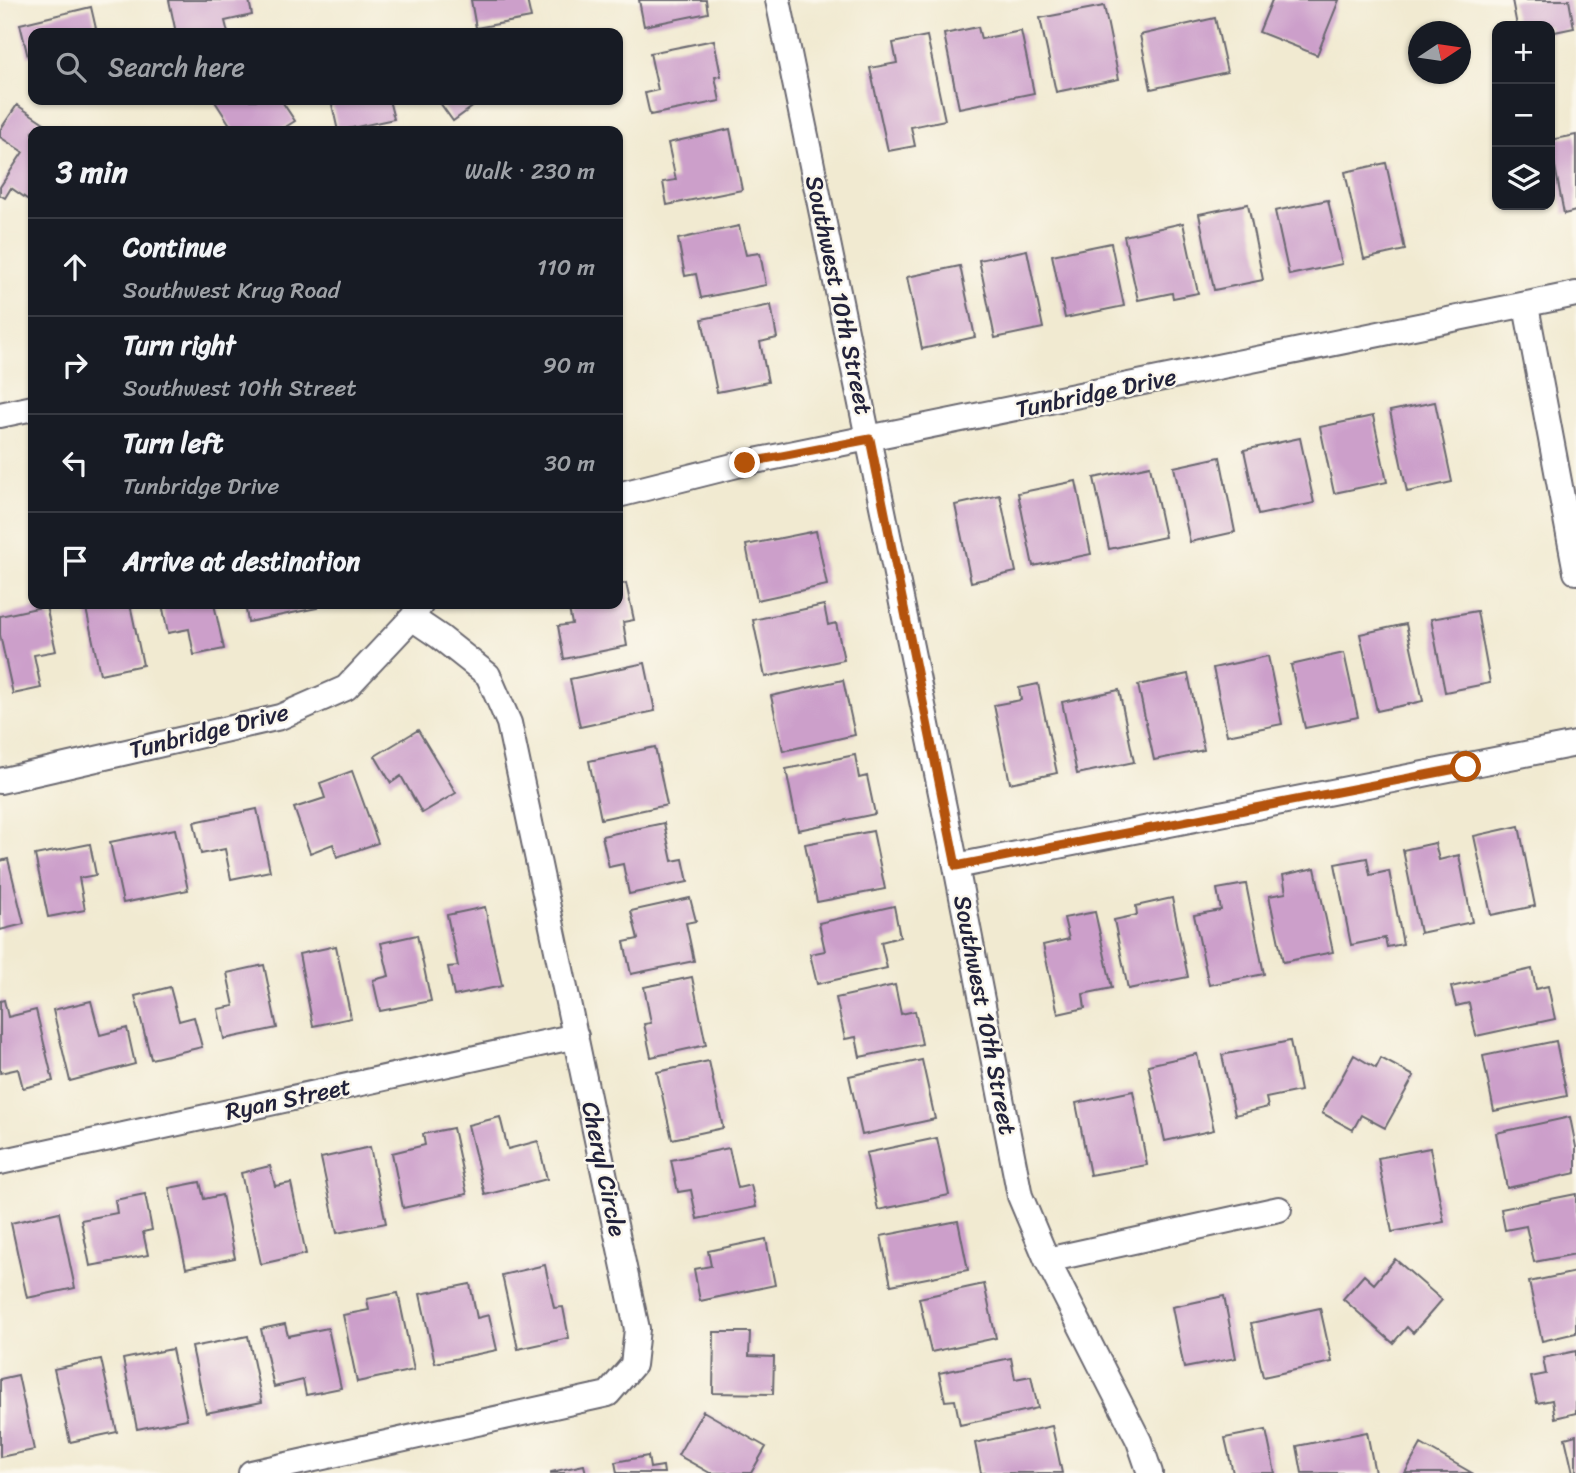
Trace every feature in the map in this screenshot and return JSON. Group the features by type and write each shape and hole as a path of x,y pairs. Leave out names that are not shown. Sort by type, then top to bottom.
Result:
{"street":[{"name":"Southwest 10th Street","path":"783,1 1020,1196 1047,1260 1139,1441 1150,1473"},
{"name":"Tunbridge Drive","path":"623,494 745,463 1576,294"},
{"path":"1526,306 1576,572"},
{"path":"0,415 28,409"},
{"name":"Tunbridge Drive","path":"0,781 280,718 346,688 417,611"},
{"name":"Cheryl Circle","path":"251,1473 608,1394 633,1365 637,1329 509,723 488,675 440,637 417,611"},
{"path":"956,866 1576,744"},
{"name":"Ryan Street","path":"0,1162 576,1036"},
{"path":"1047,1260 1279,1209"}],"building":[{"path":"169,0 249,0 252,15 225,21 227,28 175,28"},
{"path":"471,0 527,0 531,18 476,28"},
{"path":"639,0 706,0 708,13 644,26"},
{"path":"1272,0 1339,0 1317,55 1259,32"},
{"path":"1512,0 1569,0 1574,28 1555,32 1555,21 1516,21"},
{"path":"1104,6 1119,79 1056,92 1040,18"},
{"path":"91,7 96,28 28,28 28,57 20,24"},
{"path":"1215,18 1227,72 1151,89 1140,35"},
{"path":"978,27 981,39 1021,31 1034,93 959,108 944,34"},
{"path":"927,36 945,120 911,127 915,146 888,151 870,68 897,63 893,43"},
{"path":"714,40 721,76 715,77 720,101 650,115 645,93 658,90 650,53"},
{"path":"17,105 48,126 28,126 28,200 11,188 5,198 0,195 0,187 23,152 0,137 0,130"},
{"path":"217,105 284,105 295,121 287,126 231,126"},
{"path":"332,105 390,105 394,119 361,126 337,126"},
{"path":"442,105 475,105 453,121"},
{"path":"730,129 742,190 667,205 663,182 676,180 668,143"},
{"path":"1576,135 1576,211 1564,214 1555,166 1555,139"},
{"path":"1386,163 1405,250 1364,259 1345,172"},
{"path":"1328,200 1342,264 1289,275 1275,211"},
{"path":"1248,204 1263,280 1214,290 1199,214"},
{"path":"1183,223 1198,293 1173,298 1172,293 1138,300 1124,236"},
{"path":"739,226 746,255 760,253 766,285 701,298 696,274 685,276 678,239"},
{"path":"1111,243 1124,306 1065,318 1052,255"},
{"path":"1027,250 1043,328 995,338 979,260"},
{"path":"960,266 975,337 922,349 907,277"},
{"path":"771,305 777,338 760,342 768,382 717,392 702,319"},
{"path":"1435,402 1452,482 1407,492 1390,411"},
{"path":"1373,416 1387,482 1334,493 1320,427"},
{"path":"1300,438 1314,503 1258,515 1244,450"},
{"path":"1220,457 1235,532 1190,542 1174,467"},
{"path":"1150,466 1165,537 1109,549 1094,478"},
{"path":"1076,481 1091,554 1033,566 1018,493"},
{"path":"1000,495 1016,572 971,582 955,505"},
{"path":"816,531 827,585 757,600 746,545"},
{"path":"626,583 634,620 623,622 627,646 564,659 558,626 572,624 569,609 623,609 623,584"},
{"path":"824,605 828,625 836,623 844,660 765,677 753,620"},
{"path":"32,609 47,609 56,651 34,655 41,688 13,694 0,635 0,616"},
{"path":"86,609 131,609 143,665 100,674"},
{"path":"163,609 215,609 224,649 194,655 189,629 168,633"},
{"path":"246,609 312,609 248,622"},
{"path":"1477,611 1490,683 1445,692 1431,619"},
{"path":"1406,624 1423,701 1377,711 1360,634"},
{"path":"1344,653 1358,717 1305,728 1291,665"},
{"path":"1268,656 1282,724 1227,735 1213,668"},
{"path":"645,663 655,711 580,727 570,679"},
{"path":"1188,674 1204,750 1154,760 1138,685"},
{"path":"843,680 855,735 783,751 771,696"},
{"path":"1038,684 1057,773 1010,783 994,705 1021,700 1019,688"},
{"path":"1119,690 1134,762 1077,774 1062,702"},
{"path":"418,730 456,793 422,813 401,776 391,783 375,756"},
{"path":"655,747 667,805 601,819 589,761"},
{"path":"855,755 859,778 867,776 875,814 798,830 786,769"},
{"path":"352,771 378,843 337,857 333,844 310,853 294,808 325,798 320,783"},
{"path":"257,809 270,871 231,879 225,849 201,854 194,822"},
{"path":"664,823 672,861 683,859 688,882 629,894 623,864 609,867 602,836"},
{"path":"1519,826 1535,906 1491,915 1474,836"},
{"path":"175,829 188,890 123,903 110,842"},
{"path":"873,831 885,889 817,902 805,844"},
{"path":"1435,843 1439,860 1459,855 1472,922 1420,933 1403,850"},
{"path":"90,844 96,875 79,878 85,910 48,917 35,855"},
{"path":"1367,858 1370,875 1389,871 1403,944 1387,947 1385,938 1351,945 1335,864"},
{"path":"8,859 24,924 0,930 0,861"},
{"path":"1315,868 1333,952 1283,962 1269,896 1286,893 1283,875"},
{"path":"1246,884 1264,974 1209,985 1194,915 1221,910 1217,889"},
{"path":"690,898 696,921 686,923 694,961 631,974 624,942 638,939 631,911"},
{"path":"1172,898 1188,977 1128,989 1114,920 1137,915 1136,906"},
{"path":"894,906 900,937 881,942 887,968 817,984 810,954 825,951 819,923"},
{"path":"485,907 502,986 454,996 448,967 458,966 447,915"},
{"path":"1095,912 1112,988 1083,994 1085,1008 1058,1014 1043,945 1069,939 1064,918"},
{"path":"417,935 431,1001 380,1011 373,980 389,976 381,943"},
{"path":"336,946 351,1018 313,1026 299,954"},
{"path":"264,965 277,1028 224,1039 218,1009 234,1006 227,973"},
{"path":"1532,969 1536,989 1548,986 1555,1019 1476,1036 1469,1003 1456,1006 1451,987"},
{"path":"692,977 706,1045 651,1057 644,1024 651,1023 644,987"},
{"path":"895,985 901,1014 915,1011 922,1044 860,1057 856,1037 845,1039 836,998"},
{"path":"170,987 179,1021 194,1017 202,1047 151,1059 135,996"},
{"path":"4,1000 8,1017 36,1010 53,1081 23,1088 18,1069 0,1073 0,1001"},
{"path":"91,1001 100,1035 127,1028 135,1064 70,1081 53,1010"},
{"path":"1290,1041 1300,1091 1266,1098 1268,1107 1235,1115 1222,1055"},
{"path":"1556,1041 1567,1096 1494,1111 1483,1056"},
{"path":"1197,1054 1214,1130 1165,1141 1148,1065"},
{"path":"1354,1055 1376,1068 1381,1058 1414,1076 1385,1128 1361,1115 1353,1130 1322,1113"},
{"path":"922,1060 935,1119 862,1135 849,1076"},
{"path":"709,1061 723,1128 672,1139 657,1072"},
{"path":"1133,1091 1147,1165 1090,1175 1076,1103"},
{"path":"500,1117 508,1149 538,1141 547,1179 485,1195 468,1125"},
{"path":"1570,1117 1576,1147 1576,1173 1507,1188 1496,1133"},
{"path":"453,1128 467,1194 403,1208 392,1153 425,1145 423,1134"},
{"path":"937,1138 949,1195 878,1210 866,1153"},
{"path":"370,1147 386,1223 337,1233 321,1158"},
{"path":"729,1148 738,1188 751,1185 756,1207 697,1219 691,1190 678,1192 671,1160"},
{"path":"1430,1148 1444,1222 1392,1232 1378,1158"},
{"path":"270,1166 275,1186 291,1183 306,1254 261,1264 241,1173"},
{"path":"200,1182 204,1199 222,1195 235,1258 186,1268 169,1188"},
{"path":"145,1194 152,1230 143,1232 148,1255 90,1266 81,1220 117,1213 115,1200"},
{"path":"1576,1194 1576,1254 1534,1262 1526,1226 1505,1230 1501,1209"},
{"path":"59,1212 75,1288 27,1298 11,1223"},
{"path":"958,1221 968,1270 891,1285 881,1236"},
{"path":"766,1239 775,1285 700,1301 694,1269 711,1266 708,1251"},
{"path":"1395,1259 1442,1300 1413,1333 1407,1327 1393,1343 1343,1299 1364,1275 1374,1284"},
{"path":"545,1265 554,1308 563,1307 569,1338 518,1349 502,1275"},
{"path":"1576,1272 1576,1333 1542,1341 1529,1282"},
{"path":"470,1284 477,1318 489,1315 497,1350 435,1363 420,1294"},
{"path":"984,1284 996,1338 931,1352 919,1298"},
{"path":"398,1293 414,1370 357,1382 343,1315 369,1310 367,1299"},
{"path":"1224,1296 1236,1358 1184,1368 1172,1307"},
{"path":"1320,1308 1332,1362 1263,1377 1251,1323"},
{"path":"285,1324 288,1336 328,1328 341,1388 306,1395 303,1380 274,1387 261,1329"},
{"path":"714,1332 750,1332 749,1356 774,1357 773,1394 713,1393"},
{"path":"248,1336 262,1402 206,1413 192,1347"},
{"path":"172,1349 187,1419 137,1429 123,1359"},
{"path":"1576,1351 1576,1413 1555,1418 1552,1400 1537,1403 1531,1377 1546,1374 1543,1358"},
{"path":"1011,1358 1015,1379 1031,1376 1038,1408 960,1425 955,1400 945,1401 939,1373"},
{"path":"101,1359 117,1432 70,1442 54,1369"},
{"path":"18,1375 34,1450 0,1457 0,1379"},
{"path":"703,1411 766,1447 751,1473 710,1473 678,1455"},
{"path":"1052,1426 1062,1473 981,1473 975,1443"},
{"path":"1266,1430 1275,1473 1233,1473 1225,1438"},
{"path":"1367,1432 1375,1473 1302,1473 1297,1446"},
{"path":"1576,1435 1576,1473 1573,1473 1565,1438"},
{"path":"1421,1444 1472,1473 1405,1473"},
{"path":"648,1456 650,1468 663,1466 664,1473 617,1473 615,1462"},
{"path":"584,1465 586,1473 551,1473 551,1472"}],"route":[{"path":"745,463 870,439 956,866 1466,767"}]}
